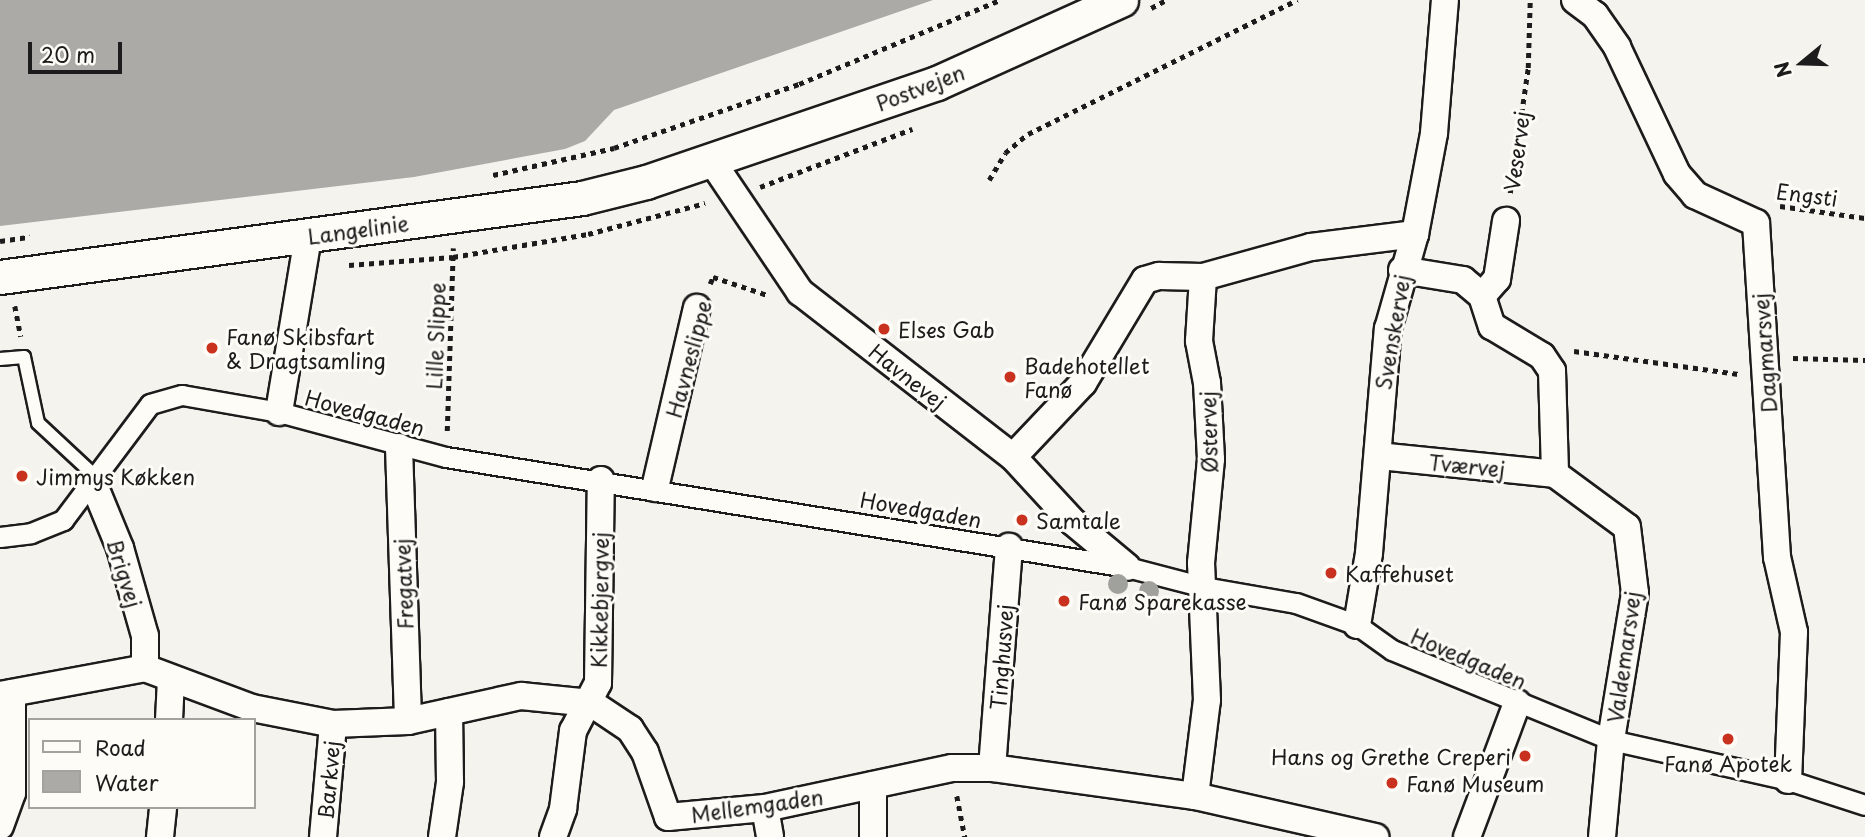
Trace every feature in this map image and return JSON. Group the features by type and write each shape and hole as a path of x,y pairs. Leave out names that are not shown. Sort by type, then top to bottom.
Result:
{"street":[{"name":"Postvejen","path":"713,163 937,83 1121,0"},
{"name":"Svenskervej","path":"1357,625 1378,456 1388,329 1402,270 1415,234 1434,133 1445,0"},
{"path":"1575,0 1595,15 1617,47 1677,174 1695,195 1756,223"},
{"name":"Langelinie","path":"0,277 582,198 713,163"},
{"name":"Havnevej","path":"713,163 800,292 1013,457 1073,522 1127,567"},
{"name":"Veservej","path":"1482,296 1497,279 1506,221"},
{"name":"Dagmarsvej","path":"1756,223 1777,557 1794,632 1788,780"},
{"path":"1013,457 1083,383 1144,280 1158,276 1203,277 1311,247 1415,234"},
{"path":"279,412 308,236"},
{"path":"1402,270 1462,279 1482,296 1492,326 1542,356 1552,371 1555,474"},
{"name":"Østervej","path":"1195,796 1208,700 1201,563 1211,459 1207,383 1199,341 1203,277"},
{"name":"Havneslippe","path":"655,488 697,308"},
{"name":"Hovedgaden","path":"0,537 31,533 63,520 150,404 183,395 279,412 446,457 655,488 1127,567 1203,587 1296,603 1357,625 1392,650 1611,740 1788,780 1865,805"},
{"name":"Fregatvej","path":"399,446 408,721"},
{"name":"Tværvej","path":"1378,456 1555,474"},
{"name":"Valdemarsvej","path":"1555,474 1627,527 1635,593 1611,740 1602,837"},
{"name":"Brigvej","path":"93,478 120,548 141,623 145,668"},
{"name":"Kikkebjergvej","path":"553,837 563,809 573,731 591,703 598,683 601,480"},
{"name":"Tinghusvej","path":"992,768 1009,547"},
{"path":"0,826 12,793 6,694 145,668"},
{"name":"Mellemgaden","path":"145,668 252,708 333,724 408,721 521,696 591,703 630,729 645,752 668,817 765,808 952,768 992,768 1195,796 1322,831 1375,837"},
{"path":"169,718 171,679"},
{"path":"1466,837 1517,703"},
{"path":"442,837 450,782 450,712"},
{"name":"Barkvej","path":"323,837 333,724"},
{"path":"873,785 873,837"},
{"path":"765,808 770,837"},
{"path":"160,837 163,809"}],"lane":[{"path":"0,359 24,357 38,423 93,478"}],"path":[{"path":"479,178 614,148 799,84 1000,0"},
{"path":"989,180 1005,153 1028,134 1297,0"},
{"name":"Veservej","path":"1506,221 1528,68 1530,0"},
{"name":"Engsti","path":"1756,223 1765,204 1865,218"},
{"name":"Lille Slippe","path":"446,457 454,216"},
{"path":"0,241 40,236"},
{"name":"Havneslippe","path":"697,308 713,277 768,295 800,292"},
{"path":"16,313 20,331"},
{"path":"1542,356 1578,351 1744,375 1765,365 1865,360"},
{"path":"952,768 965,837"}],"water":[{"path":"0,0 933,0 614,110 585,141 565,149 414,177 0,226"}],"place":[{"name":"Elses Gab","path":"884,329"},
{"name":"Fanø Skibsfart & Dragtsamling","path":"212,348"},
{"name":"Badehotellet Fanø","path":"1010,377"},
{"name":"Jimmys Køkken","path":"22,476"},
{"name":"Samtale","path":"1022,520"},
{"name":"Kaffehuset","path":"1331,573"},
{"name":"Fanø Sparekasse","path":"1064,601"},
{"name":"Fanø Apotek","path":"1728,739"},
{"name":"Hans og Grethe Creperi","path":"1525,756"},
{"name":"Fanø Museum","path":"1392,783"}]}
